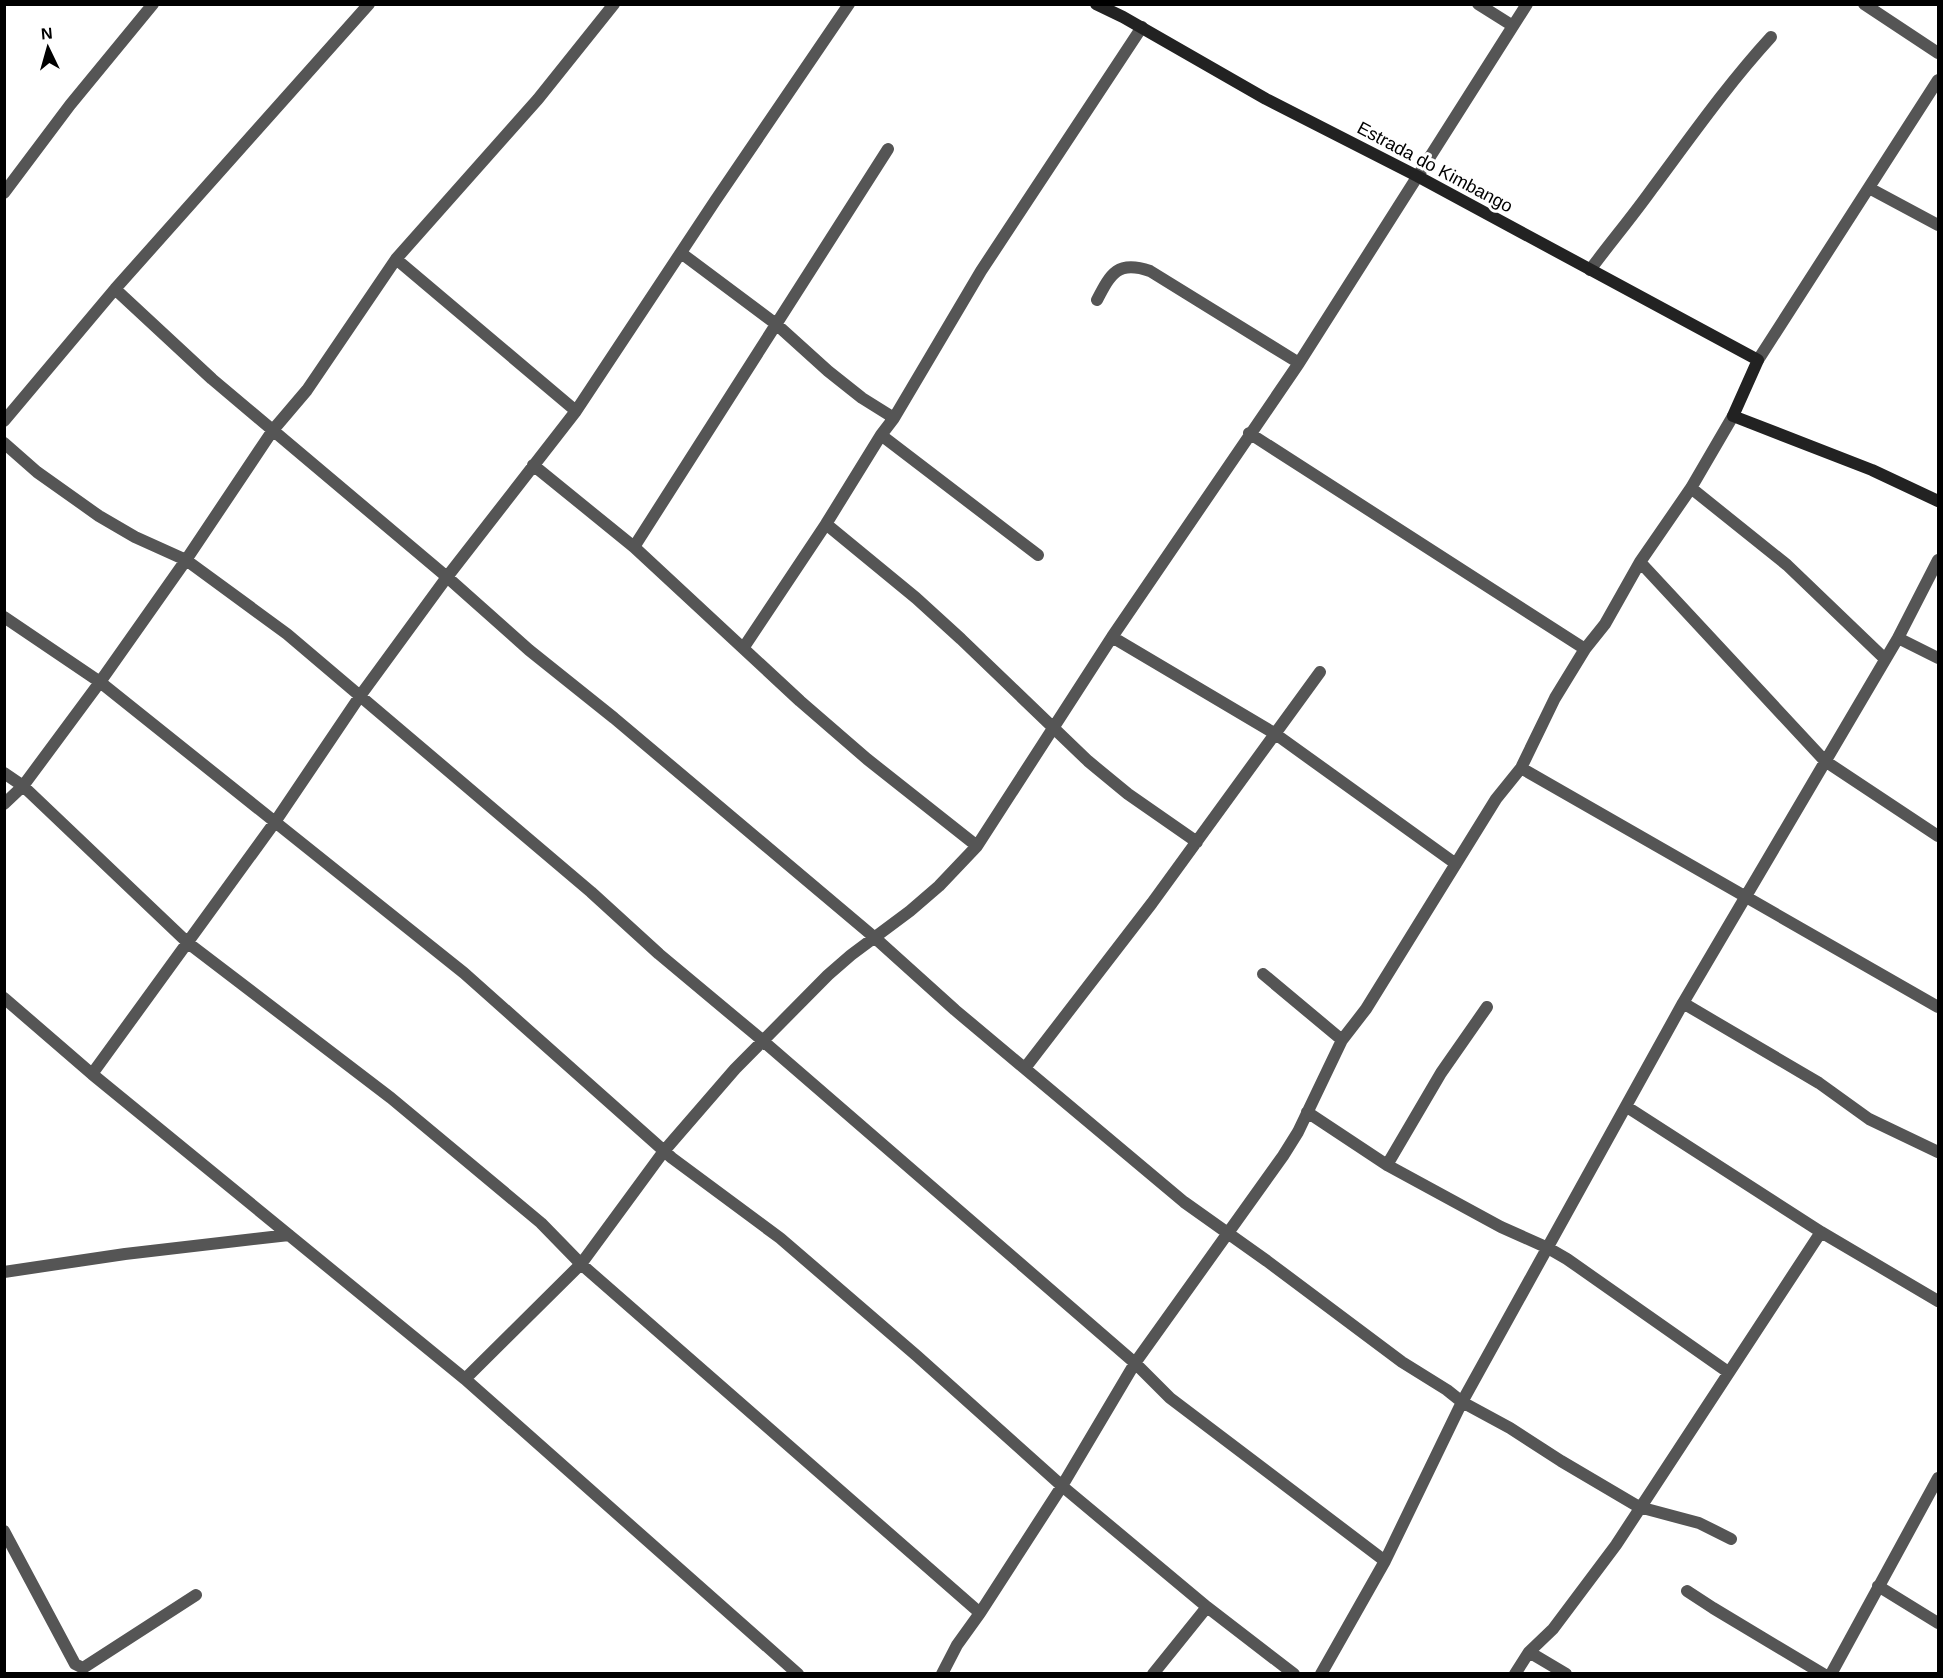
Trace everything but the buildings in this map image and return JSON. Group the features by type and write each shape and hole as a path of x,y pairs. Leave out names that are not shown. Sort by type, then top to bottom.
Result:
{"street":[{"path":"4,193 70,105 153,4"},
{"path":"4,421 115,289 369,4"},
{"path":"4,804 23,786 100,682 186,560 273,430 307,390 396,259 538,99 615,4"},
{"path":"92,1074 275,822 360,696 447,577 576,411 849,4"},
{"name":"Estrada do Kimbango","path":"1096,4 1142,27 1266,99 1416,176 1758,360"},
{"path":"1478,4 1513,26"},
{"path":"465,1378 580,1264 664,1152 762,1040 828,975 939,886 977,846 1112,637 1249,433 1299,363 1527,4"},
{"path":"1864,4 1938,53"},
{"path":"744,647 894,418 981,271 1142,27"},
{"path":"1590,270 1690,136 1771,37"},
{"path":"942,1674 957,1645 1062,1486 1135,1363 1283,1156 1342,1040 1365,1009 1496,799 1521,768 1555,698 1585,649 1605,624 1640,562 1691,488 1733,416 1758,360 1938,80"},
{"path":"634,547 888,149"},
{"path":"1869,188 1938,225"},
{"path":"681,253 776,324 862,398 894,418"},
{"path":"396,259 576,411"},
{"path":"1097,300 1113,273 1120,268 1139,268 1150,271 1299,363"},
{"path":"115,289 212,379 447,577 529,650 614,718 873,937 955,1010 1184,1202 1402,1362 1447,1389 1462,1402 1510,1428 1639,1507 1699,1523 1731,1539"},
{"path":"1733,416 1872,470 1938,501"},
{"path":"1249,433 1585,649"},
{"path":"881,435 1038,555"},
{"path":"4,443 37,472 99,516 135,537 186,560 287,634 582,884 659,954 762,1040 1135,1363 1170,1398 1385,1561"},
{"path":"533,465 634,547 800,701 867,759 977,846"},
{"path":"1691,488 1787,565 1885,659"},
{"path":"825,524 916,598 1008,682 1075,750 1128,794 1197,842"},
{"path":"1322,1674 1385,1561 1462,1402 1683,1003 1898,638 1938,560"},
{"path":"1640,562 1826,761 1938,836"},
{"path":"4,617 100,682 464,973 664,1152 780,1238 917,1356 1062,1486 1207,1607 1294,1674"},
{"path":"1112,637 1275,733 1456,864"},
{"path":"1898,638 1938,658"},
{"path":"1025,1068 1152,903 1320,672"},
{"path":"1521,768 1938,1007"},
{"path":"4,773 23,786 188,944 392,1098 541,1223 580,1264 980,1613"},
{"path":"1263,974 1342,1040"},
{"path":"4,999 92,1074 465,1378 798,1674"},
{"path":"1683,1003 1819,1083 1869,1119 1938,1152"},
{"path":"1387,1165 1441,1073 1487,1007"},
{"path":"1627,1107 1821,1232 1938,1301"},
{"path":"1307,1112 1387,1165 1501,1227 1548,1248 1728,1372"},
{"path":"1515,1674 1529,1652 1553,1629 1616,1545 1821,1232"},
{"path":"4,1272 125,1254 288,1235"},
{"path":"1830,1674 1938,1478"},
{"path":"4,1531 75,1664 83,1668 196,1595"},
{"path":"1878,1586 1938,1623"},
{"path":"1687,1591 1823,1674"},
{"path":"1153,1674 1207,1607"},
{"path":"1529,1652 1566,1674"}]}
